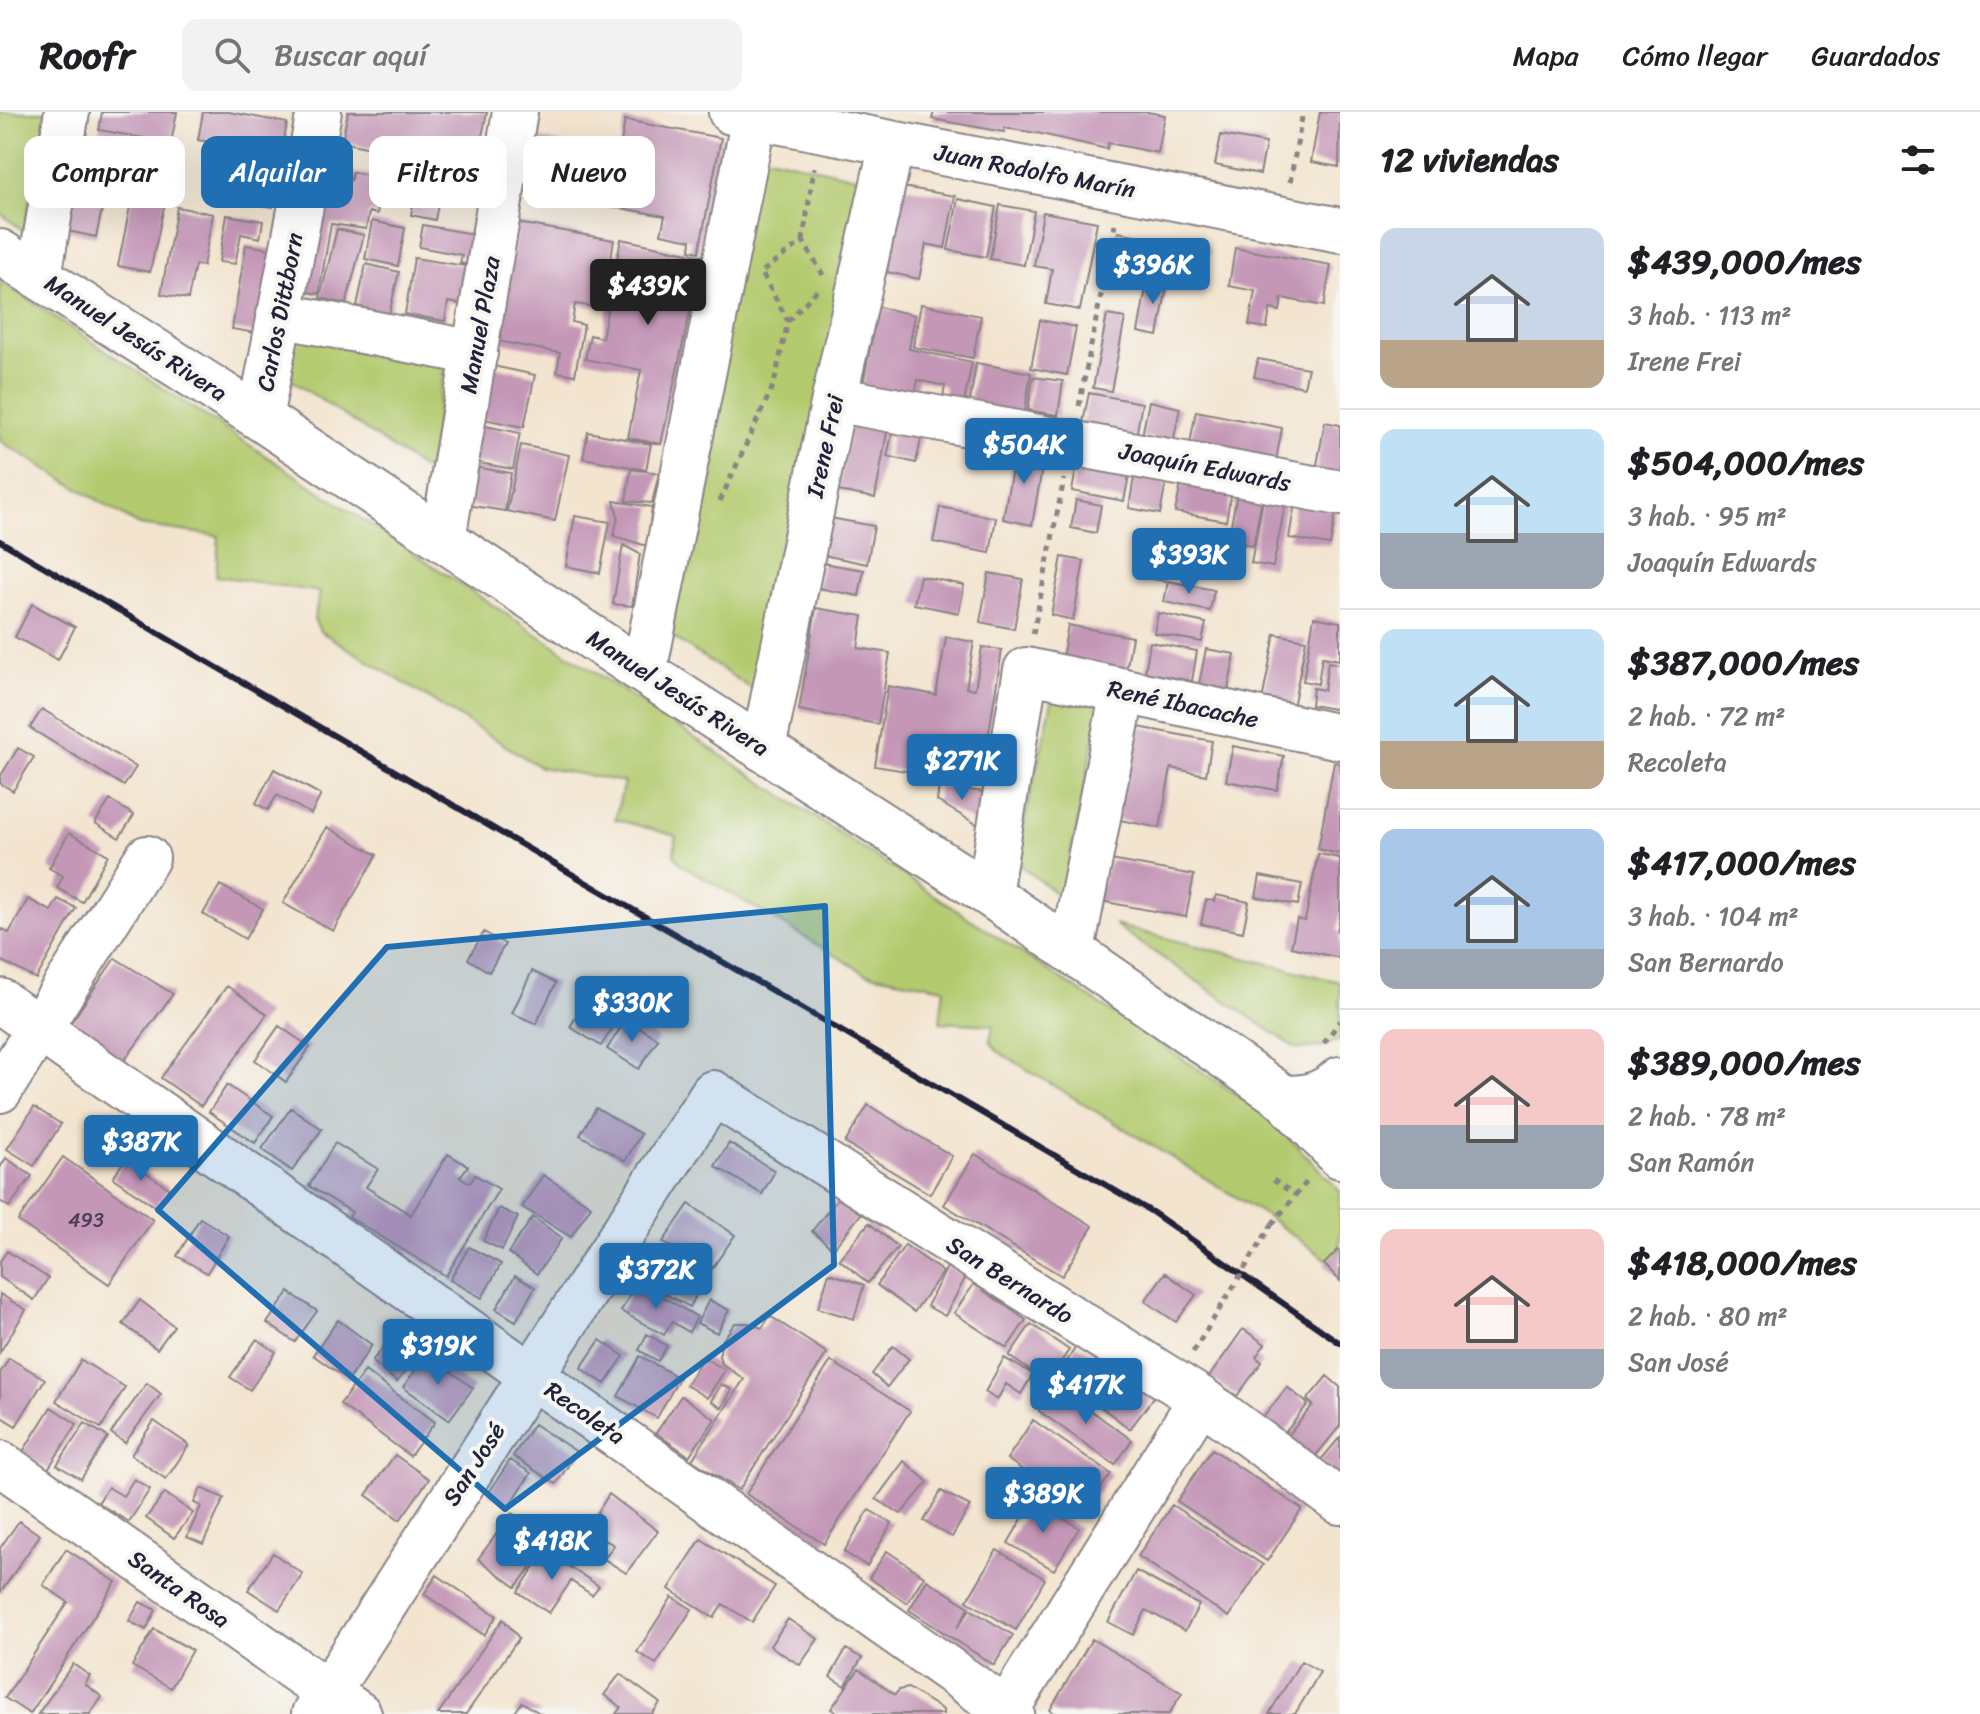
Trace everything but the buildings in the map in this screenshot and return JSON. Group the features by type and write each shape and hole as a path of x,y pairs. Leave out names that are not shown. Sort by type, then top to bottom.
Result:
{"street":[{"path":"39,276 67,112"},
{"name":"Carlos Dittborn","path":"260,418 319,112"},
{"name":"Manuel Plaza","path":"443,539 515,112"},
{"path":"644,672 674,518 743,268 746,113"},
{"name":"Juan Rodolfo Marín","path":"746,113 1340,230"},
{"name":"Irene Frei","path":"763,749 834,399 892,144"},
{"name":"Manuel Jesús Rivera","path":"0,252 989,894 1283,1097 1331,1147"},
{"path":"279,315 475,353"},
{"name":"Joaquín Edwards","path":"834,399 1340,493"},
{"name":"René Ibacache","path":"989,894 1026,670 1340,737"},
{"path":"1072,950 1123,691"},
{"path":"0,1090 147,858"},
{"name":"Recoleta","path":"0,1001 1007,1713"},
{"path":"1283,1097 1309,1097 1335,1083"},
{"path":"1331,1147 1321,1117 1335,1083"},
{"name":"San José","path":"333,1707 532,1376 713,1093"},
{"name":"San Bernardo","path":"713,1093 1201,1399 1340,1502"},
{"path":"1007,1713 1201,1399"},
{"name":"Santa Rosa","path":"0,1463 333,1707"}],"path":[{"path":"1284,219 1303,112"},
{"path":"674,518 709,524 774,384 788,321 826,280 803,241 819,129"},
{"path":"788,321 743,268 803,241"},
{"path":"1219,1310 1272,1224 1331,1147"},
{"path":"1273,1180 1296,1195"}],"highlighted area":[{"path":"825,906 834,1265 505,1509 158,1210 387,947"}],"green space":[{"path":"0,112 48,112 43,136 24,136 24,208 29,208 24,231 0,213"},
{"path":"755,154 878,182 755,691 662,630"},
{"path":"0,281 1265,1113 1340,1191 1340,1257 1333,1264 1262,1213 997,1051 990,1041 993,1025 940,1022 944,988 865,973 681,864 674,854 676,836 615,819 624,782 540,767 320,631 314,619 320,592 216,576 219,536 139,525 0,441"},
{"path":"289,332 445,364 428,472 284,375"},
{"path":"1055,689 1102,699 1062,898 1015,861"},
{"path":"1114,925 1340,982 1340,1040 1320,1047 1297,1049"}],"railway":[{"path":"0,541 1152,1212 1340,1343"}]}
